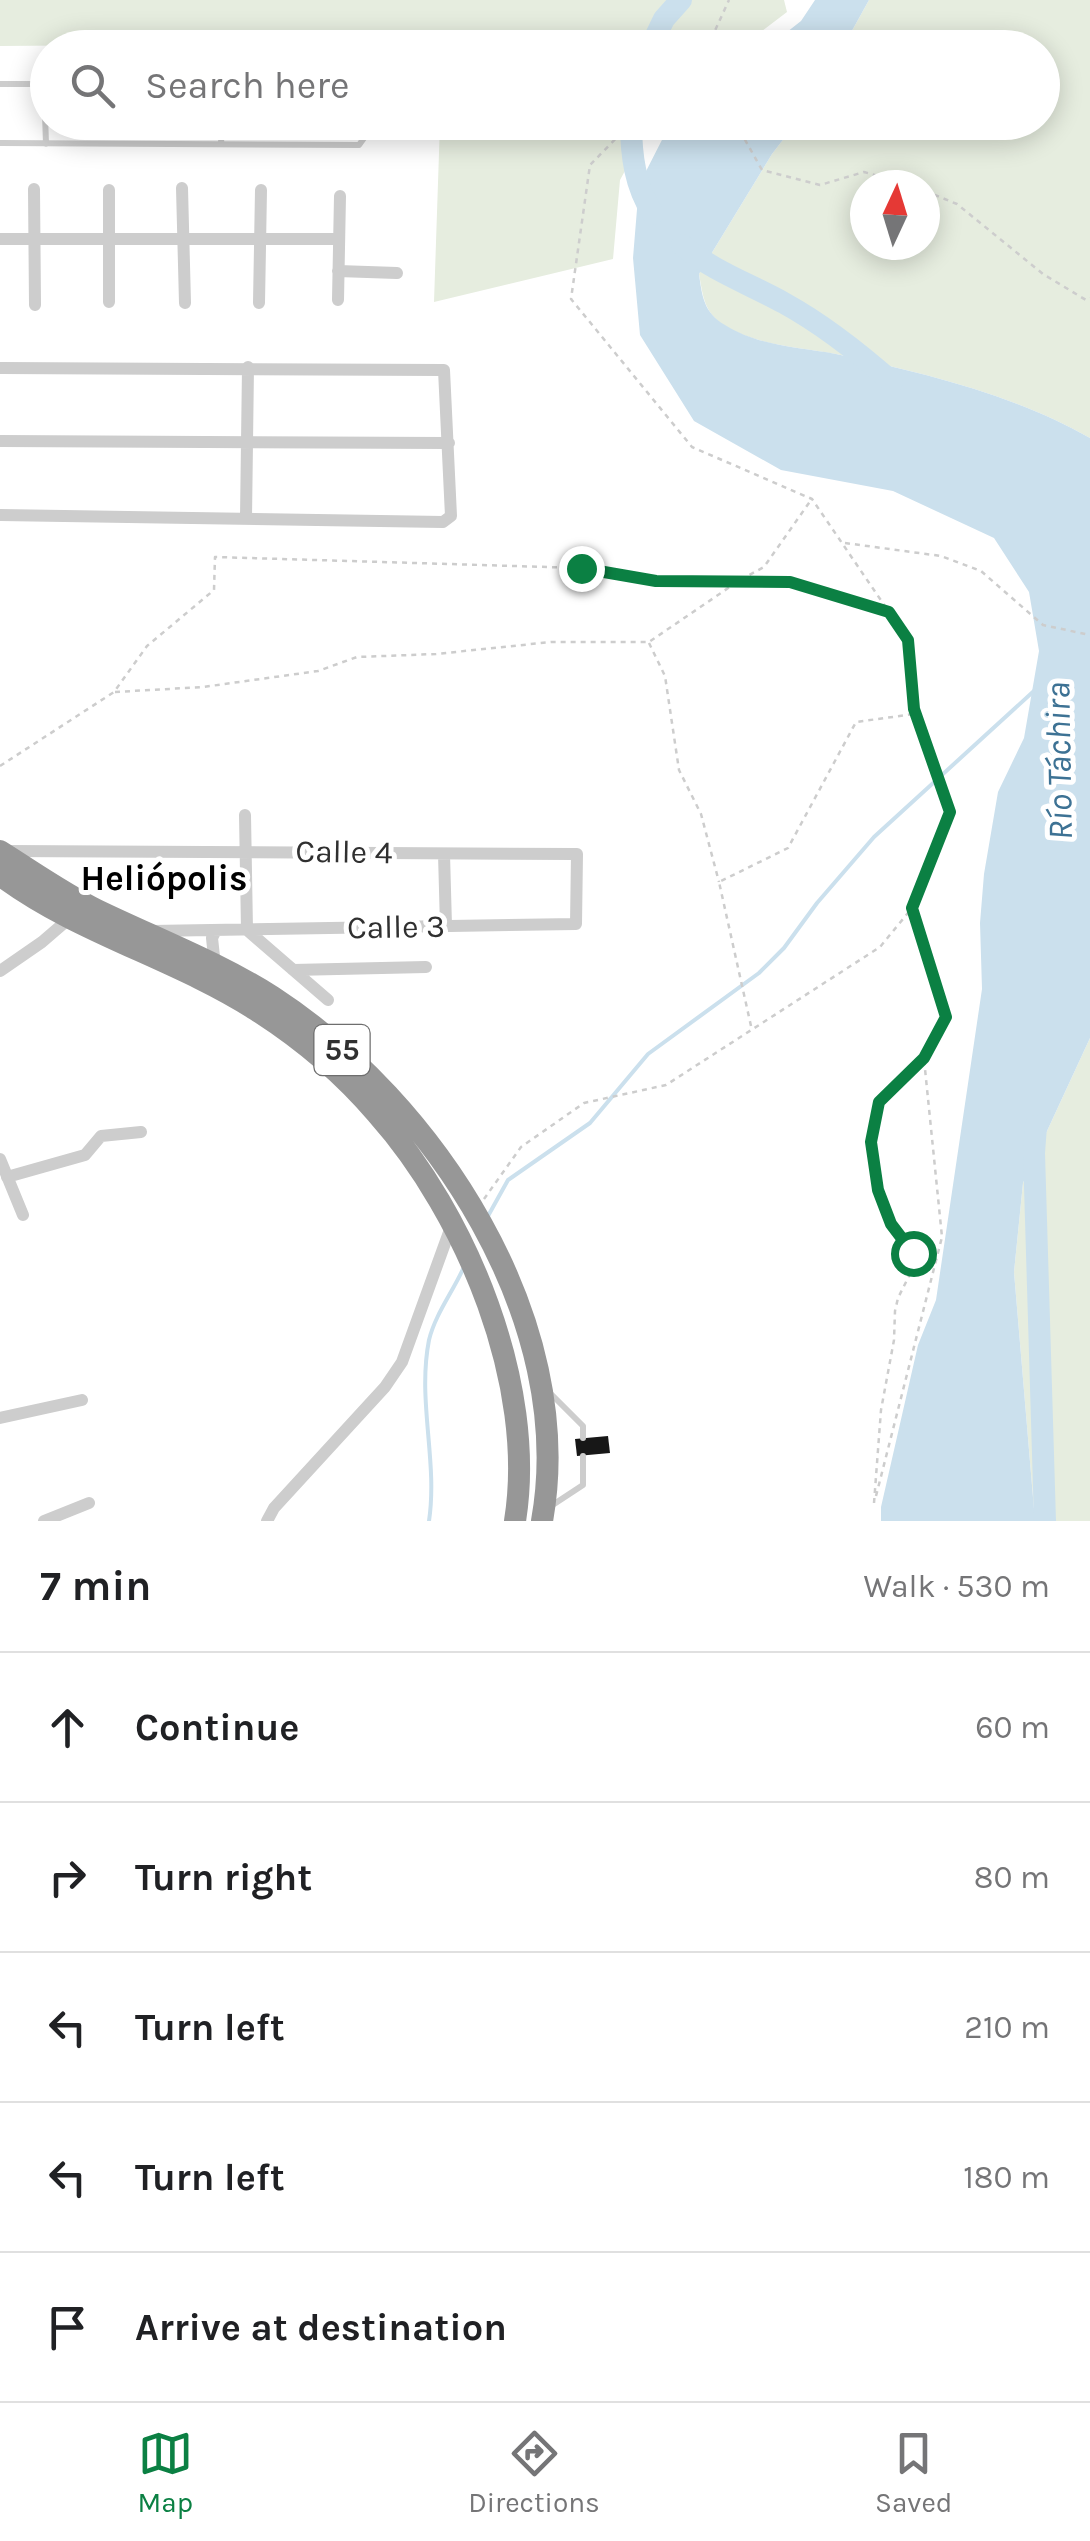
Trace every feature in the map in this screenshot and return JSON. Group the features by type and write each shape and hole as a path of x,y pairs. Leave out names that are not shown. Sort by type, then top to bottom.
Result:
{"highway":[{"name":"55","path":"0,851 94,908 283,1004 321,1031 369,1074 430,1144 475,1212 513,1289 539,1384 544,1424 542,1516"},
{"name":"55","path":"0,874 71,917 254,1009 303,1044 378,1115 452,1224 485,1296 512,1392 517,1427 515,1521"}],"street":[{"path":"34,188 35,305"},
{"path":"182,188 184,303"},
{"path":"109,190 109,302"},
{"path":"258,303 260,190"},
{"path":"338,300 340,196"},
{"path":"0,239 339,239"},
{"path":"338,272 397,273"},
{"path":"246,518 248,367"},
{"path":"0,368 444,370 451,516 443,522 0,515"},
{"path":"0,441 449,442"},
{"path":"245,815 247,930 328,1000"},
{"name":"Calle 4","path":"0,851 576,854 576,924"},
{"path":"46,880 51,851"},
{"path":"444,854 446,926"},
{"path":"0,971 71,917"},
{"name":"Calle 3","path":"144,931 576,924"},
{"path":"214,966 212,938 216,930"},
{"path":"293,970 426,966"},
{"path":"7,1177 86,1155 101,1136 141,1132"},
{"path":"0,1160 23,1215"},
{"path":"267,1521 274,1508 385,1387 402,1362 452,1224"},
{"path":"0,1418 82,1400"},
{"path":"44,1521 88,1503"}],"lane":[{"path":"0,84 30,84"},
{"path":"221,140 221,144"},
{"path":"0,143 359,144 362,140"},
{"path":"539,1384 583,1426 583,1438"},
{"path":"542,1516 583,1485 583,1456"}],"path":[{"path":"715,30 729,0"},
{"path":"475,1212 521,1147 584,1103 666,1085 880,947 912,908 950,812 916,714 908,640 812,499 692,448 571,299 590,165 614,140"},
{"path":"745,140 762,170 820,185 850,176"},
{"path":"940,198 957,204 1043,274 1088,299"},
{"path":"114,692 204,688 318,671 357,656 436,654 552,642 649,642 764,567 812,499"},
{"path":"843,543 941,556 981,570 1043,625 1090,634"},
{"path":"0,766 114,692 147,646 214,590 215,556 581,568 656,581 790,582 889,612"},
{"path":"649,642 666,676 679,770 700,814 752,1029"},
{"path":"718,882 788,848 856,722 916,714"},
{"path":"912,908 946,1017 924,1058 879,1102 871,1142 878,1190 891,1224 906,1240 916,1262 895,1312 881,1410 874,1503 942,1237 924,1058"}],"shaded area":[{"path":"0,0 784,0 787,12 763,30 30,30 30,46 0,46"},
{"path":"869,0 1090,0 1090,438 1031,409 934,377 738,333 718,321 709,310 699,274 783,140 1060,140 1060,30 852,30"},
{"path":"439,140 642,140 620,180 613,259 434,302"},
{"path":"1090,1038 1090,1521 1035,1521 1014,1272 1023,1183"}],"water":[{"path":"815,0 869,0 852,30 790,30"},
{"path":"662,140 783,140 699,274 705,303 712,315 738,332 765,342 868,361 999,397 1090,438 1090,1038 1023,1183 1014,1272 1035,1521 881,1521 918,1345 936,1300 982,989 980,923 984,874 998,792 1024,738 1039,651 1029,592 994,538 893,491 781,470 694,421 640,335 633,258 639,185"}],"building":[{"path":"608,1436 610,1453 577,1456 575,1439"}],"waterway":[{"name":"Río Táchira","path":"659,30 681,0"},
{"name":"Río Táchira","path":"632,140 635,170 653,214"},
{"name":"Río Táchira","path":"682,245 718,270 813,320 892,382"},
{"path":"488,1216 508,1180 590,1123 648,1054 759,973 874,837 1035,690"},
{"name":"Río Táchira","path":"1036,1126 1045,1521"},
{"path":"429,1521 431,1476 425,1386 429,1340 463,1269"}],"district":[{"name":"Heliópolis","path":"164,878"}],"route":[{"path":"581,568 656,581 790,582 889,612 908,640 914,709 950,812 912,908 946,1017 924,1058 879,1102 871,1142 878,1190 891,1224 913,1253"}]}
